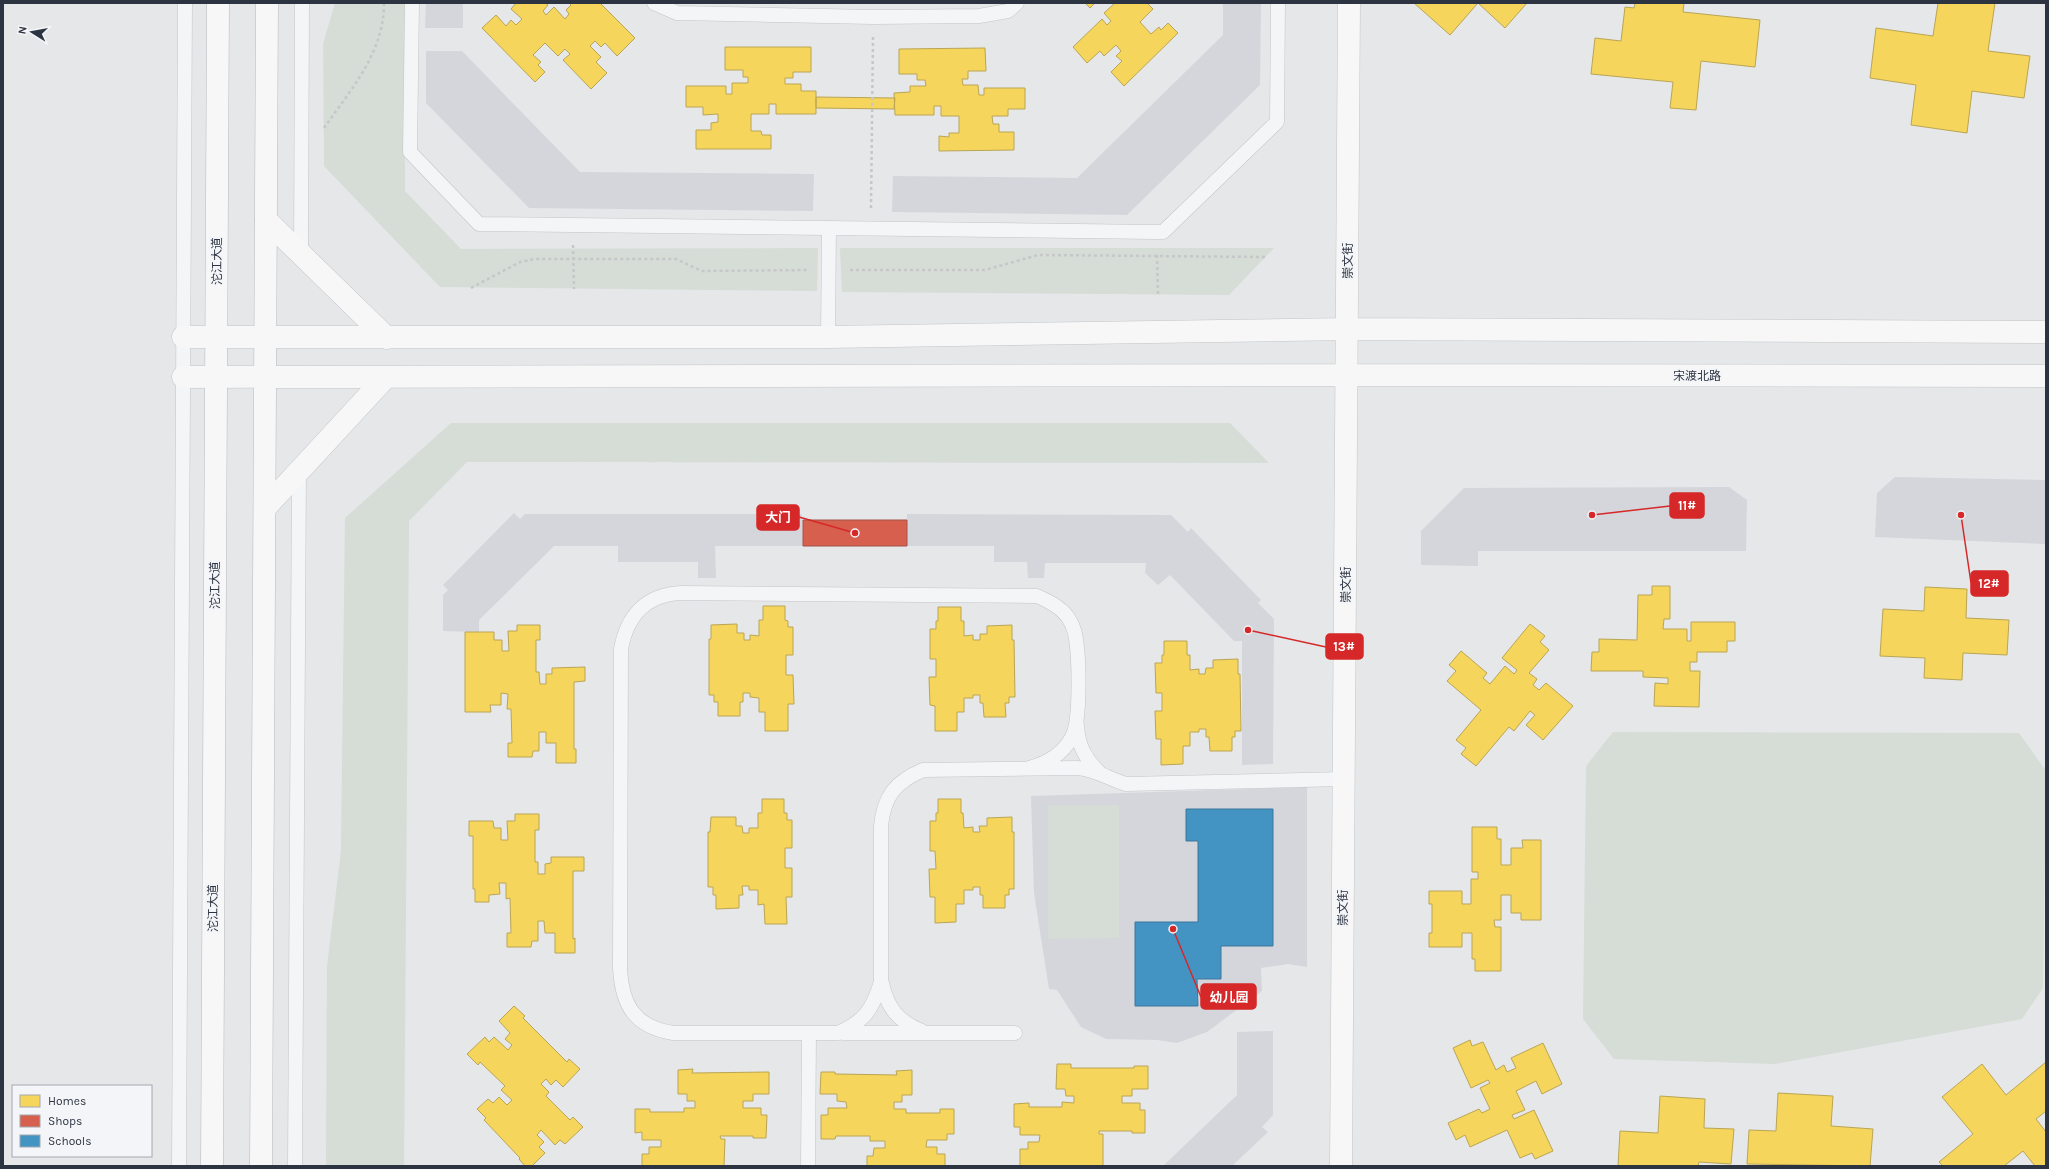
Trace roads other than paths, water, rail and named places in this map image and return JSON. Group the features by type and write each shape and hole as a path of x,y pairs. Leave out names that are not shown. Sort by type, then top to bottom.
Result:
{"main road":[{"name":"沱江大道","path":"212,1166 218,3"},
{"path":"261,1166 267,3"},
{"name":"崇文街","path":"1341,1166 1348,375 1349,3"},
{"path":"266,220 388,338"},
{"path":"183,337 828,337 1348,330 2046,332"},
{"name":"宋渡北路","path":"183,377 385,378 1348,375 2046,376"},
{"path":"265,508 385,378"}],"lane":[{"path":"179,1166 185,3"},
{"path":"301,254 302,3"},
{"path":"412,3 410,152 479,224 1156,232 1163,232 1277,122 1278,3"},
{"path":"654,3 677,13 873,17 979,16 1008,10 1017,3"},
{"path":"828,337 829,228"},
{"path":"295,1166 299,471"},
{"path":"1015,1033 673,1033 658,1031 636,1017 623,996 620,968 621,649 624,634 629,622 639,610 653,600 669,594 1037,596 1059,608 1067,616 1073,627 1078,653 1078,739 1081,749 1093,766 1110,779 1126,784 1344,779"},
{"path":"1029,768 1050,761 1058,754 1073,735 1077,722"},
{"path":"928,1033 904,1023 897,1016 885,998 881,982 881,826 883,809 889,795 897,784 909,776 923,770 1077,768 1089,769 1101,773"},
{"path":"838,1033 855,1026 866,1016 875,1002 881,982"},
{"path":"808,1166 809,1033"}],"place":[{"name":"11#","path":"1592,515"},
{"name":"12#","path":"1961,515"},
{"name":"大门","path":"855,533"},
{"name":"13#","path":"1248,630"},
{"name":"幼儿园","path":"1173,929"}]}
